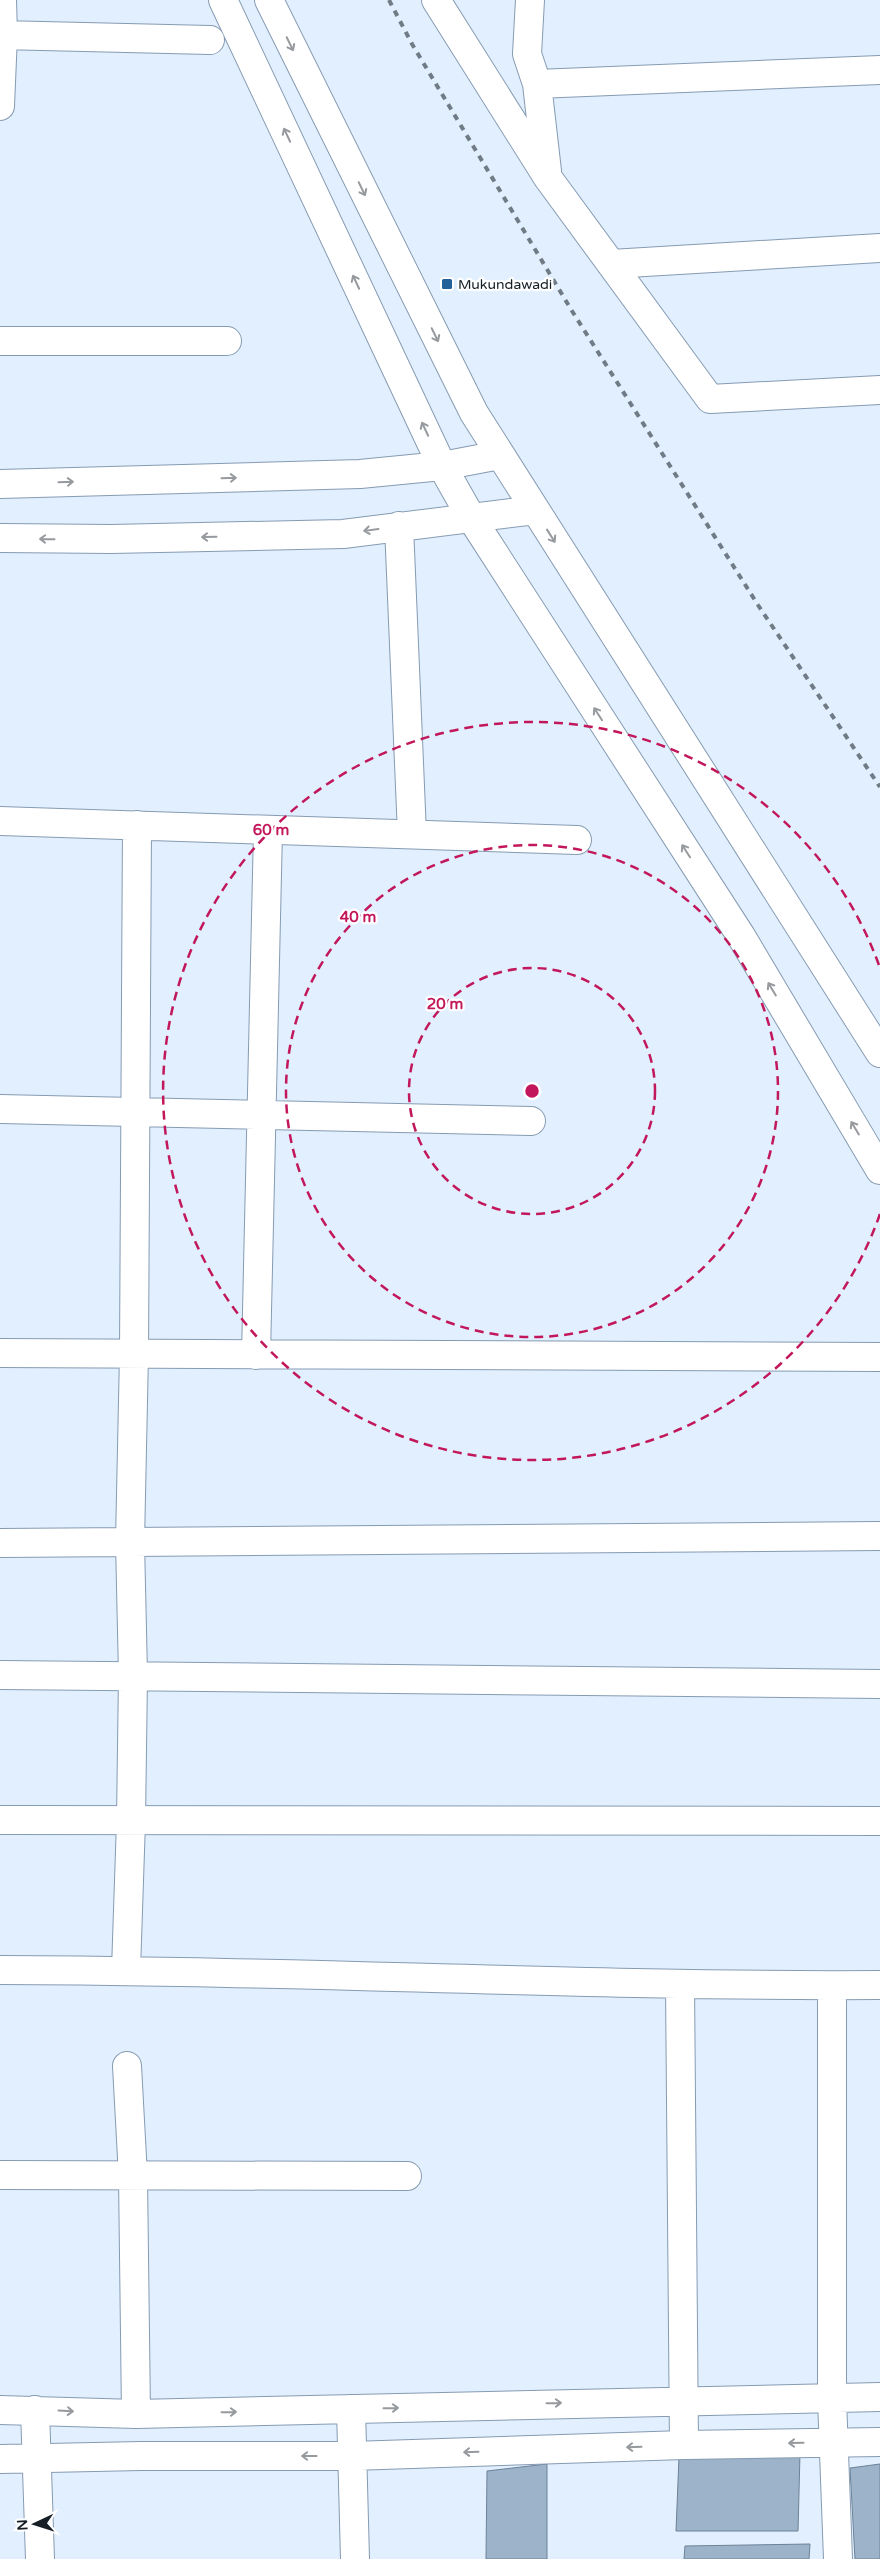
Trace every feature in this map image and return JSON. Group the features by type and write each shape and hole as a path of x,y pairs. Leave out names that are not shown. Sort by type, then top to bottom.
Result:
{"street":[{"path":"0,106 2,0"},
{"path":"223,0 442,466 472,519 741,936 880,1170"},
{"path":"268,0 474,413 880,1053"},
{"path":"436,0 548,178 710,399 880,390"},
{"path":"530,0 527,54 537,84 548,178"},
{"path":"2,35 210,40"},
{"path":"537,84 880,70"},
{"path":"612,264 880,248"},
{"path":"0,341 227,341"},
{"path":"0,484 360,474 442,466 500,455"},
{"path":"0,538 111,539 343,534 535,510"},
{"path":"400,526 412,834"},
{"path":"0,840 0,821 577,840"},
{"path":"126,1970 133,1675 130,1542 134,1354 138,825"},
{"path":"256,1355 268,830"},
{"path":"0,1109 531,1121"},
{"path":"0,1353 880,1357"},
{"path":"0,1543 880,1536"},
{"path":"0,1675 880,1684"},
{"path":"0,1820 880,1821"},
{"path":"0,1970 126,1970 680,1984 880,1985"},
{"path":"680,1984 684,2445"},
{"path":"832,1986 832,2399 838,2559"},
{"path":"126,2066 133,2176 136,2414"},
{"path":"0,2175 407,2176"},
{"path":"0,2410 136,2414 880,2397"},
{"path":"351,2409 355,2559"},
{"path":"35,2410 40,2559"},
{"path":"0,2459 141,2456 352,2456 684,2445 880,2442"}],"building":[{"path":"800,2453 798,2531 676,2531 679,2457"},
{"path":"547,2464 547,2559 486,2559 487,2471"},
{"path":"880,2464 880,2559 855,2559 850,2468"},
{"path":"810,2544 809,2559 684,2559 685,2546"}],"railway":[{"path":"389,0 412,44 572,311 758,605 880,787"}],"place":[{"name":"Mukundawadi","path":"447,284"}]}
